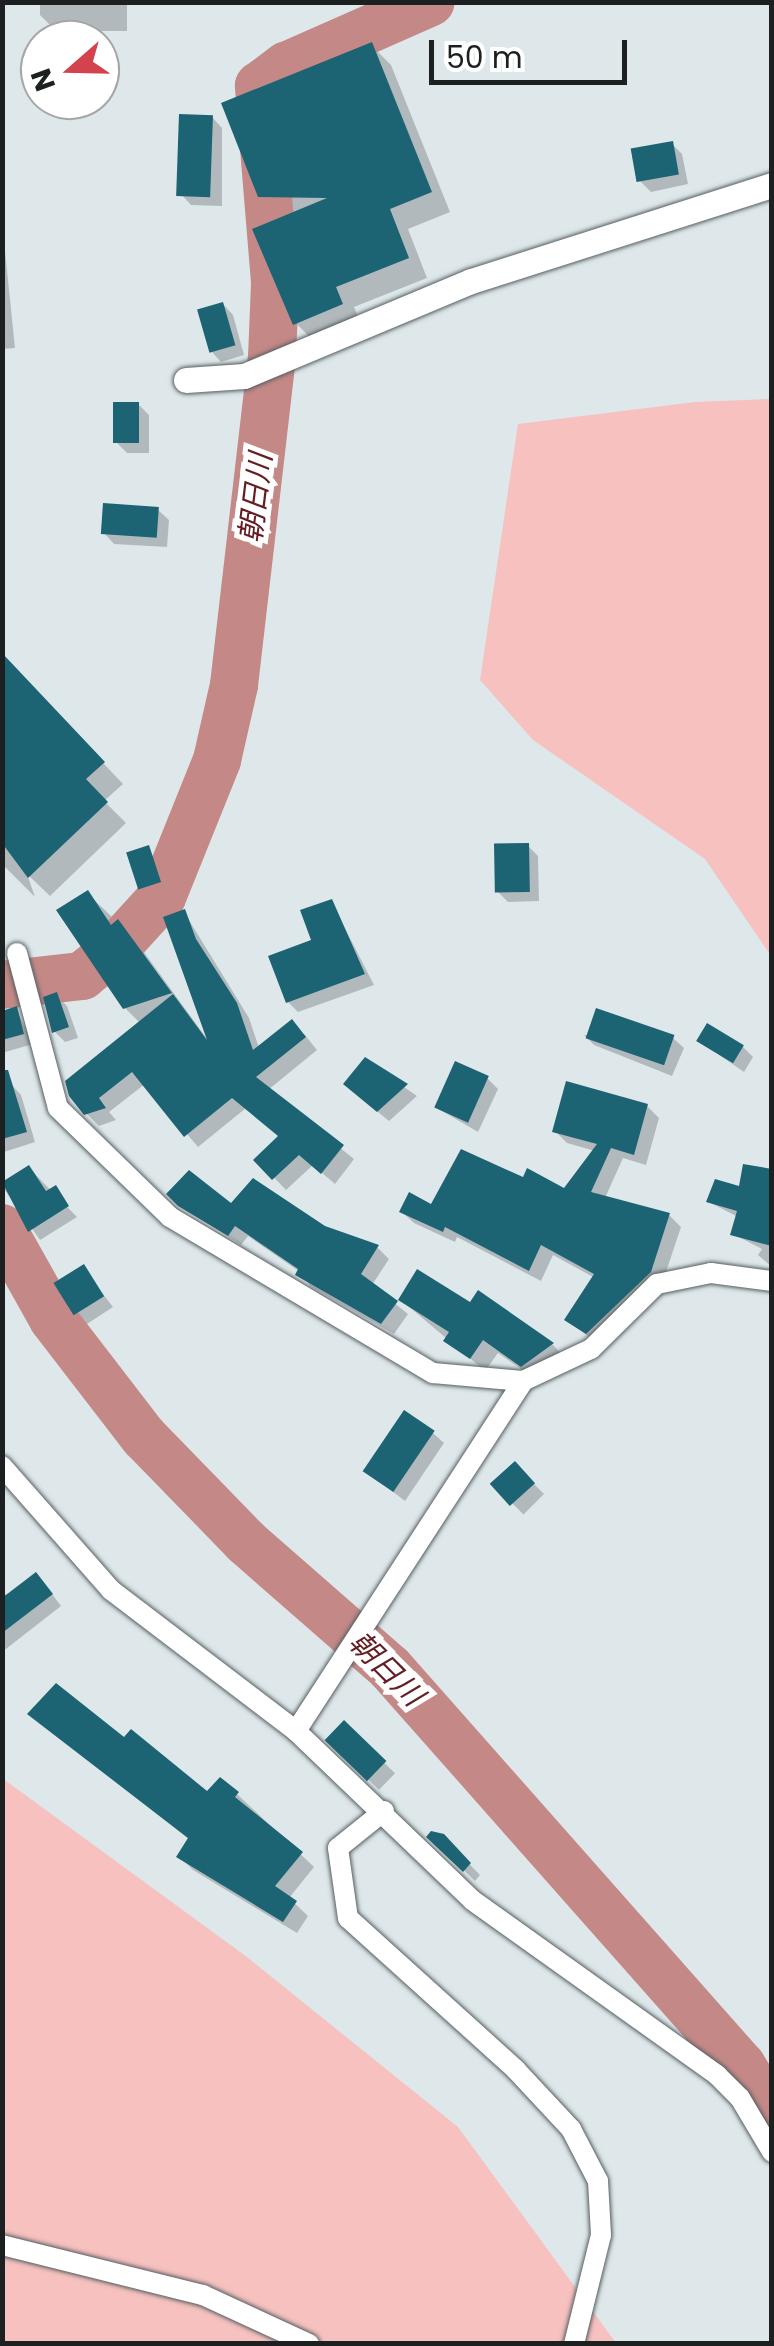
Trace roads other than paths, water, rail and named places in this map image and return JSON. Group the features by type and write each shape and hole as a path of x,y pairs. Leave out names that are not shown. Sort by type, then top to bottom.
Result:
{"street":[{"path":"186,380 244,376 351,336 471,281 772,186"},
{"path":"4,965 17,954 58,1108 170,1216 433,1373 523,1381 590,1349 658,1284 711,1272 772,1281"},
{"path":"296,1731 523,1381"},
{"path":"2,1466 111,1590 296,1731 384,1812 420,1856 472,1900 717,2075 740,2098 772,2152"},
{"path":"384,1812 338,1848 348,1918 516,2070 571,2129 593,2169 603,2200 601,2235 574,2344"},
{"path":"2,2245 203,2295 309,2344"}],"waterway":[{"name":"朝日川","path":"2,985 82,976 112,952 162,897 217,760 234,685 272,358 275,282 259,86 286,66 431,2"},
{"name":"朝日川","path":"2,1228 53,1319 144,1437 246,1542 390,1668 742,2066 772,2114"}]}
